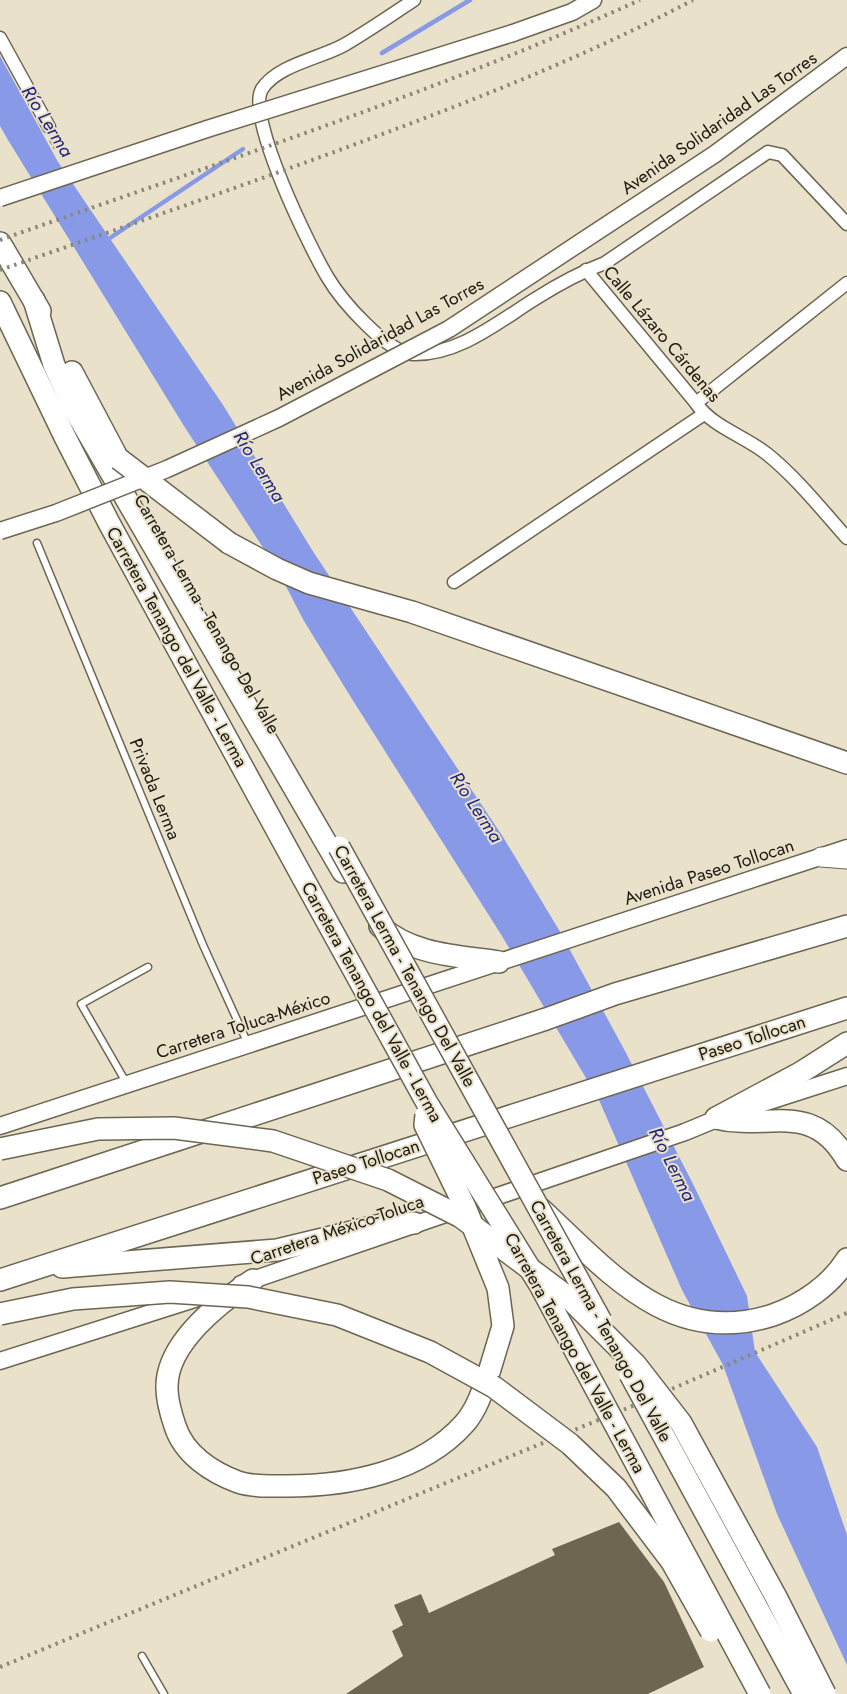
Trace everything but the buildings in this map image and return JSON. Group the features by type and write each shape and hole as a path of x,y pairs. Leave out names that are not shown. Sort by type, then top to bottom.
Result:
{"highway":[{"name":"Carretera Lerma - Tenango Del Valle","path":"0,242 34,300 119,459 339,847 540,1209 804,1694"},
{"path":"34,300 54,365 74,409 359,898 381,927 395,938 434,952 504,961"},
{"name":"Carretera Tenango del Valle - Lerma","path":"0,302 109,523 427,1102 540,1285 760,1694"},
{"path":"119,459 229,543 301,579 412,612 847,763"},
{"path":"0,1198 546,1019 615,994 847,926"},
{"name":"Paseo Tollocan","path":"0,1280 847,1008"},
{"path":"716,1118 800,1073 847,1043"},
{"path":"253,1280 207,1314 184,1342 170,1367 166,1388 170,1412 178,1435 195,1458 211,1469 239,1482 274,1486 340,1484 388,1471 427,1454 466,1423 480,1397 490,1370 503,1326 501,1306 498,1288 465,1207 425,1125 427,1102"},
{"path":"716,1118 734,1123 777,1119 803,1122 826,1135 847,1160"},
{"path":"0,1149 98,1129 174,1128 273,1141 388,1180 462,1217 569,1298 636,1365 681,1423 776,1597 825,1694"},
{"path":"540,1209 641,1298 666,1312 716,1323 737,1324 781,1312 818,1290 847,1258"},
{"path":"37,1268 93,1266 277,1250 385,1224 414,1223"},
{"path":"0,1314 73,1299 170,1292 248,1298 337,1315 430,1352 494,1387 570,1444 616,1488 672,1562 745,1694"}],"main road":[{"path":"0,198 207,129 513,34 572,12 593,0"},
{"name":"Avenida Solidaridad Las Torres","path":"0,531 56,513 167,470 279,418 449,328 715,154 847,56"},
{"name":"Avenida Paseo Tollocan","path":"584,934 847,848"},
{"path":"820,857 847,859"},
{"name":"Carretera Toluca-México","path":"0,1126 584,934"},
{"path":"716,1118 847,1076"},
{"name":"Carretera México-Toluca","path":"0,1362 253,1280 414,1223 686,1132 716,1118"}],"street":[{"path":"414,0 343,45 291,66 273,78 262,89 259,101 261,119 285,192 329,279 378,337 397,350 411,354 448,349 492,328 536,298 586,270 605,263 768,152 782,155 847,224"},
{"path":"0,38 49,128"},
{"name":"Calle Lázaro Cárdenas","path":"586,270 704,414 767,454 809,495 847,538"},
{"path":"696,403 847,283"},
{"path":"454,582 704,414"}],"lane":[{"name":"Privada Lerma","path":"37,543 203,946 248,1046"},
{"path":"127,1085 81,1004 148,967"},
{"path":"142,1656 164,1694"}],"water":[{"name":"Río Lerma","path":"0,56 58,162 223,405 314,553 503,837 559,930 625,1051 693,1184 747,1296 755,1352 817,1447 847,1535 847,1665 777,1514 723,1365 682,1290 599,1100 502,936 304,621 277,569 184,426 8,140 0,126"}],"waterway":[{"path":"382,53 470,0"},
{"path":"107,240 243,149"}],"railway":[{"path":"0,240 323,127 483,66 640,0"},
{"path":"0,270 434,115 522,80 608,42 693,0"},
{"path":"0,1667 630,1407 847,1313"}]}
